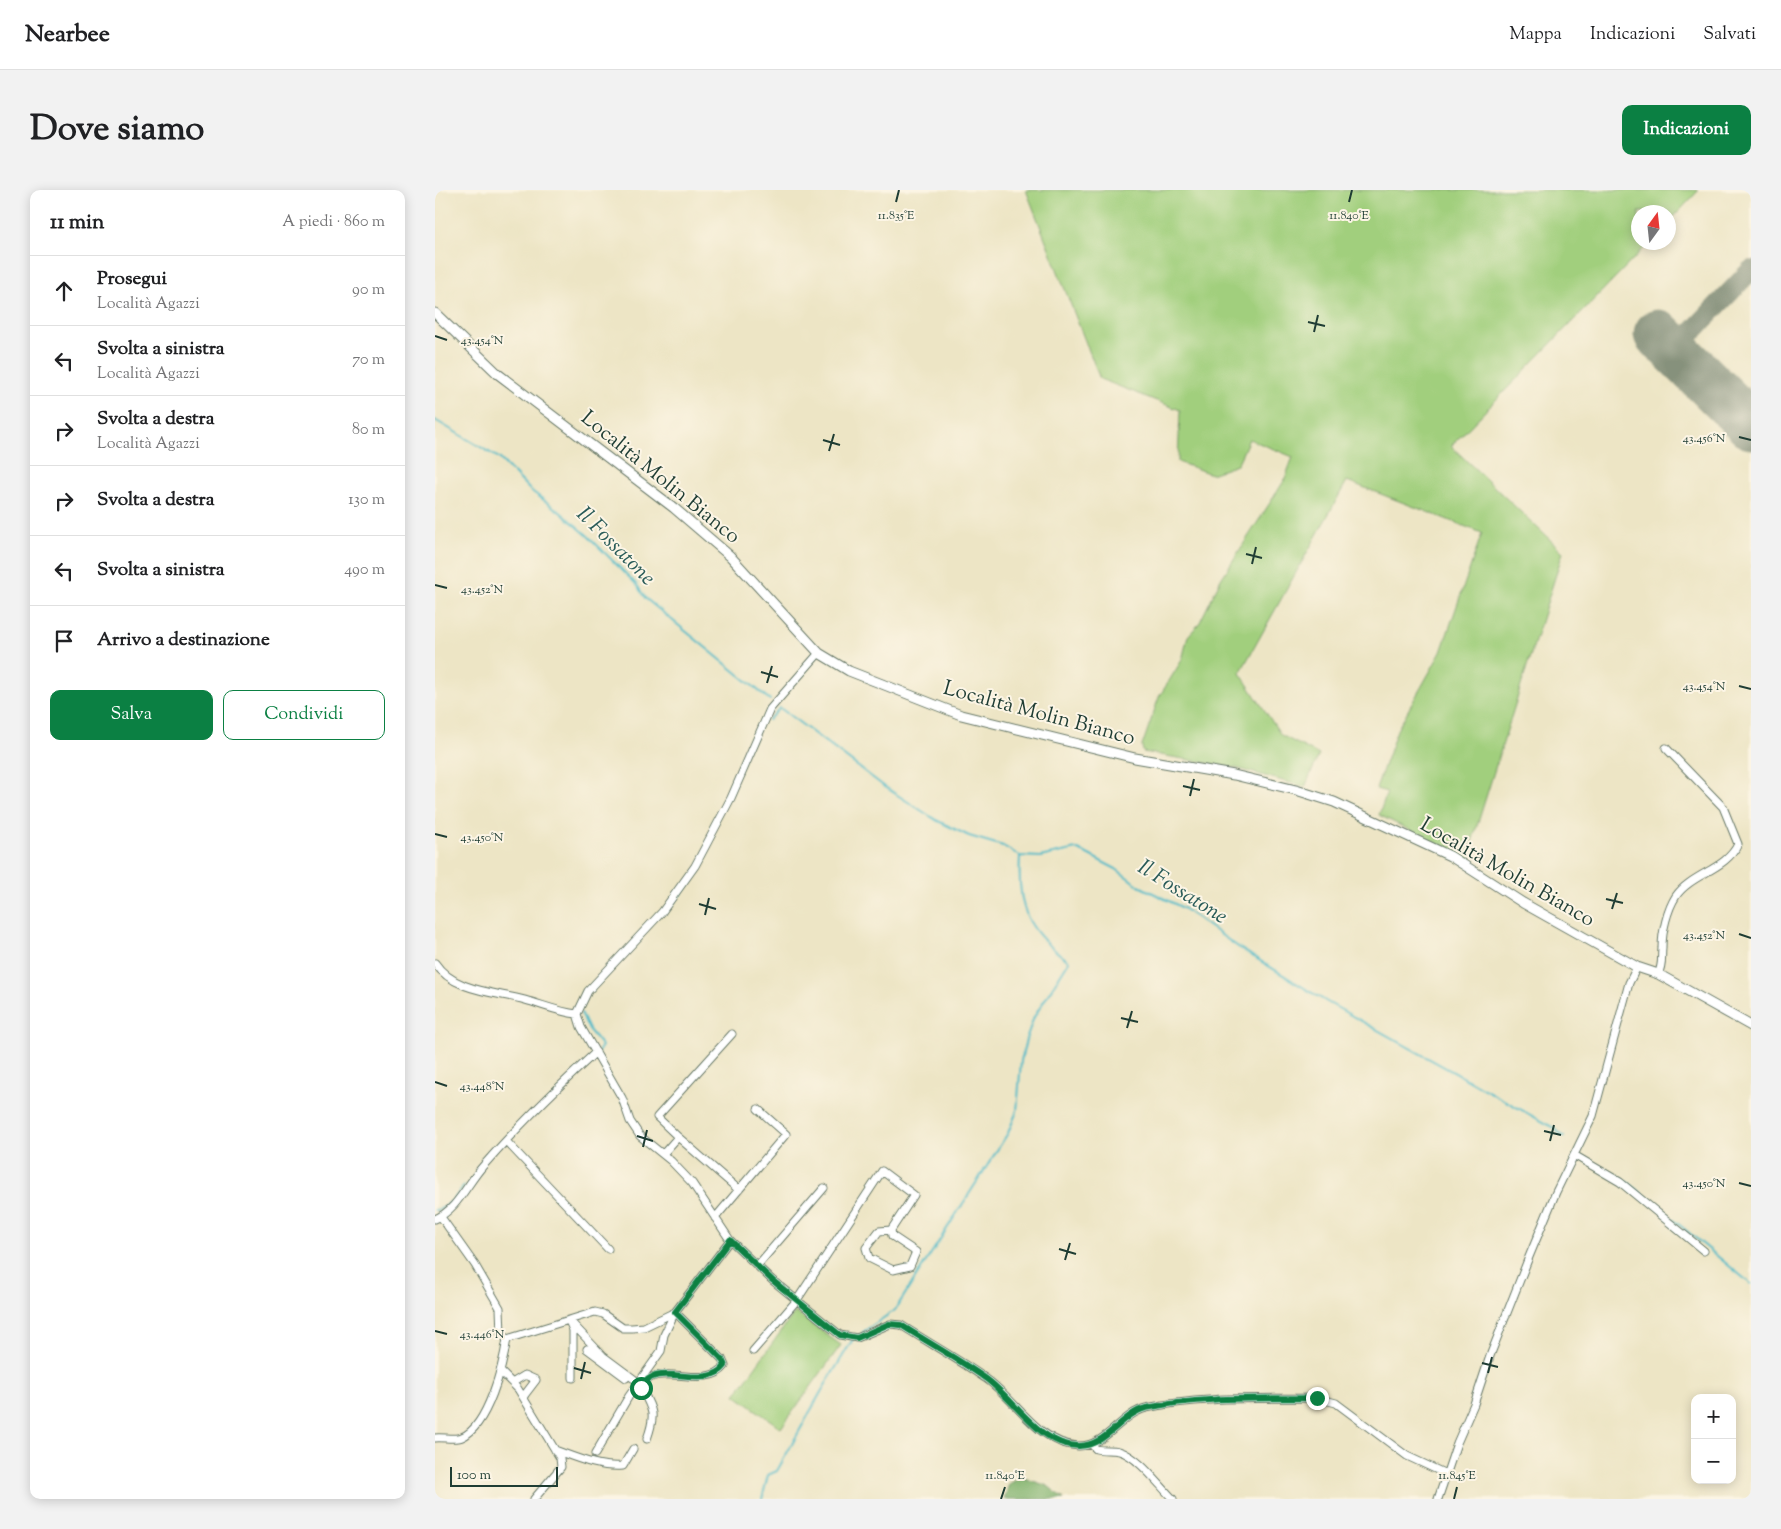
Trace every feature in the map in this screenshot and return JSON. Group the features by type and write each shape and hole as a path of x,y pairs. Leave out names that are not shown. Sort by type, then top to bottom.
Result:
{"street":[{"name":"Località Molin Bianco","path":"435,313 498,374 674,508 730,556 819,653 849,672 961,715 1135,758 1243,777 1296,790 1334,802 1450,856 1523,903 1637,967 1658,974 1751,1026"},
{"path":"819,653 770,709 731,798 695,866 662,912 588,991 577,1014 581,1027 622,1098 630,1121 640,1136 663,1154 692,1183 730,1240 757,1266 840,1335 857,1338 889,1324 901,1325 987,1379 1035,1428 1064,1443 1078,1446 1091,1444 1144,1408 1193,1400 1317,1398 1336,1403 1407,1456 1446,1474"},
{"path":"1658,974 1663,966 1663,932 1676,896 1682,888 1729,856 1738,844 1723,807 1666,748"},
{"path":"435,963 454,980 487,994 513,996 577,1014"},
{"path":"1438,1499 1526,1266 1556,1192 1593,1116 1629,983 1637,967"},
{"path":"732,1034 657,1117 739,1190"},
{"path":"507,1339 501,1334 500,1308 475,1265 438,1218 447,1214 481,1168 529,1115 596,1052"},
{"path":"715,1218 786,1134 758,1109"},
{"path":"663,1154 678,1137"},
{"path":"506,1142 608,1249"},
{"path":"1574,1155 1621,1182 1704,1251"},
{"path":"753,1351 797,1300 882,1171 914,1195 891,1230 892,1236 916,1252 909,1266 893,1270 869,1258 866,1248 879,1231 891,1230"},
{"path":"757,1266 824,1188"},
{"path":"595,1454 636,1382 661,1351 664,1336 675,1312 730,1240"},
{"path":"507,1339 595,1312 603,1314 623,1328 644,1326 675,1312"},
{"path":"647,1440 653,1421 653,1410 641,1388 644,1380 653,1375 711,1376 720,1372 725,1366 722,1359 675,1312"},
{"path":"569,1320 573,1330 573,1378"},
{"path":"569,1320 603,1356 636,1382"},
{"path":"435,1438 461,1438 471,1431 487,1404 501,1372 507,1339"},
{"path":"587,1349 612,1369 636,1382"},
{"path":"501,1372 523,1397 560,1458 561,1467 534,1499"},
{"path":"512,1383 525,1375 536,1380 523,1397"},
{"path":"1091,1444 1096,1449 1112,1450 1126,1454 1137,1462 1173,1499"},
{"path":"555,1450 591,1463 615,1467 623,1466 633,1449"}],"green space":[{"path":"1026,190 1699,190 1676,215 1676,205 1631,205 1631,250 1642,250 1451,446 1563,552 1471,845 1470,860 1379,815 1387,792 1376,789 1397,730 1441,652 1482,533 1347,481 1240,673 1281,735 1319,755 1305,787 1236,768 1143,752 1142,746 1159,697 1182,660 1188,636 1199,624 1221,579 1284,481 1293,457 1249,439 1237,465 1211,474 1178,462 1180,410 1100,379"},
{"path":"795,1312 841,1345 781,1428 735,1395"},
{"path":"1021,1477 1048,1486 1064,1499 1004,1499 1009,1484"}],"waterway":[{"name":"Il Fossatone","path":"435,420 499,458 530,490 587,535 637,585 645,598 770,700"},
{"name":"Il Fossatone","path":"768,720 780,708 885,787 936,820 969,836 1003,846 1020,856 1040,857 1076,849 1116,869 1139,886 1183,908 1241,949 1327,1002 1554,1128 1564,1137"},
{"path":"671,905 693,879 707,851"},
{"path":"863,1332 895,1310 1008,1133 1017,1111 1021,1061 1026,1039 1034,1017 1069,961 1043,939 1027,916 1020,890 1020,856"},
{"path":"581,1013 589,1030 602,1046 598,1052"},
{"path":"543,1107 594,1059"},
{"name":"Il Fossatone","path":"1588,1160 1630,1184 1751,1284"},
{"path":"435,1210 448,1205 464,1186"},
{"path":"762,1499 768,1475 777,1471 853,1339"}],"taxiway":[{"path":"1675,350 1751,270"}],"runway":[{"path":"1658,334 1751,425"}],"route":[{"path":"641,1388 644,1380 653,1375 711,1376 720,1372 725,1366 722,1359 675,1312 700,1282 730,1240 772,1280 840,1335 857,1338 889,1324 901,1325 987,1379 1035,1428 1064,1443 1078,1446 1091,1444 1144,1408 1193,1400 1317,1398"}]}
